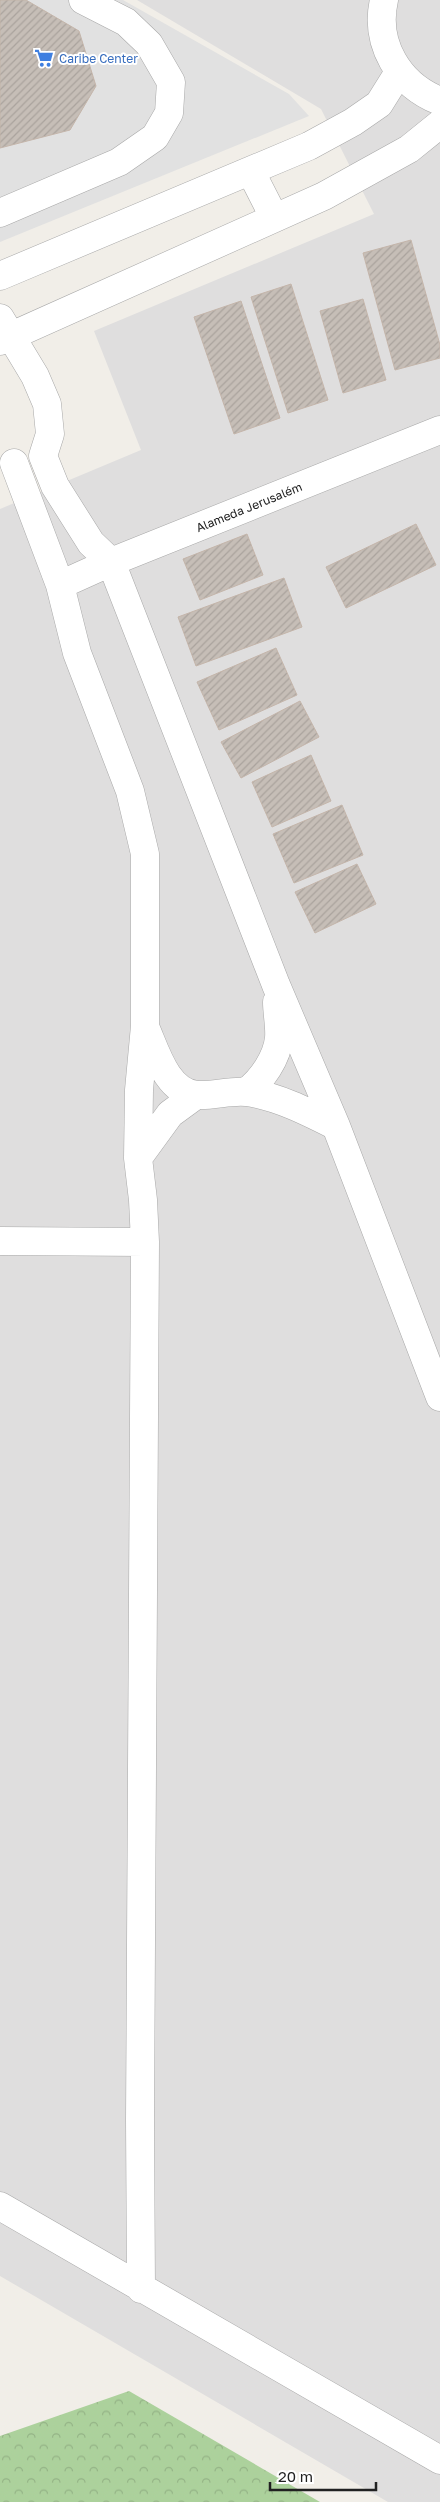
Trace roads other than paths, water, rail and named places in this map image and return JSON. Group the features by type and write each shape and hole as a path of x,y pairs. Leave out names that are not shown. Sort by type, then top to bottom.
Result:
{"street":[{"path":"0,213 119,162 155,137 169,113 170,82 149,44 126,22 82,0"},
{"path":"384,0 381,15 385,46 399,72 423,94 440,101"},
{"path":"0,276 309,146 353,122 379,104 399,72"},
{"path":"440,124 409,149 324,196 4,332 48,404 50,434 43,456 55,486 80,526 91,543 111,562 276,985 336,1126 440,1397"},
{"path":"251,172 274,217"},
{"name":"Alameda Jerusalém","path":"60,586 111,562 440,430"},
{"path":"43,456 7,459 60,586 77,652 130,791 145,854 145,1026 139,1090 138,1158 145,1242 140,2120 141,2289"},
{"path":"246,1092 270,1065 279,1039 276,985"},
{"path":"145,1026 162,1067 175,1085 196,1095 246,1092 300,1108 336,1126"},
{"path":"138,1158 170,1114 196,1095"},
{"path":"0,1241 145,1242"},
{"path":"0,2206 440,2460"}],"place":[{"name":"Caribe Center","path":"44,58"}]}
